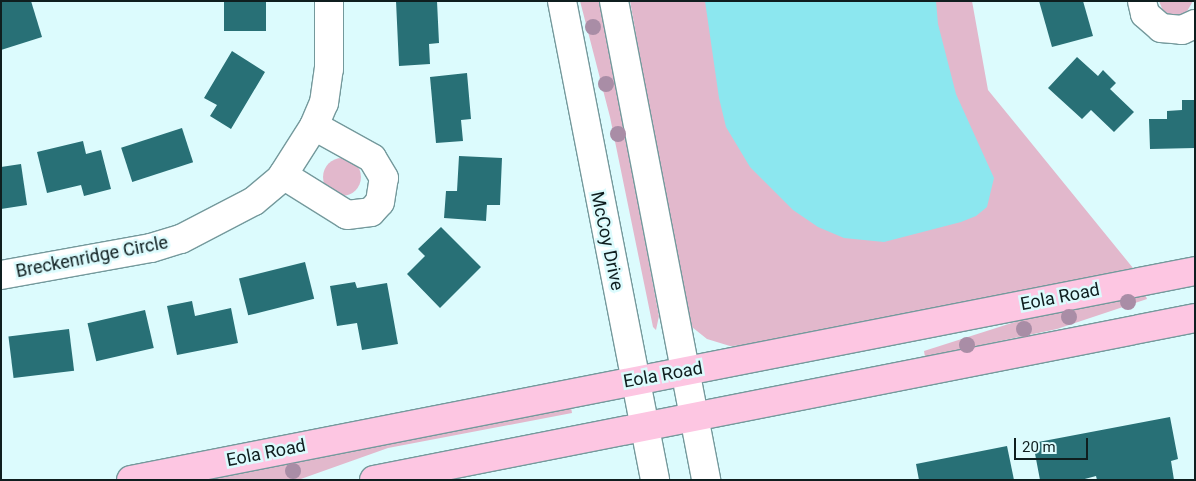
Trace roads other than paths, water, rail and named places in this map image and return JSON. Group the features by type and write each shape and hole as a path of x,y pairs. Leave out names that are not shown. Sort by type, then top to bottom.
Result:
{"main road":[{"name":"Eola Road","path":"131,480 1195,271"},
{"path":"374,480 1195,318"}],"street":[{"name":"Breckenridge Circle","path":"1,275 151,248 181,239 254,201 283,174 314,126 324,103 330,69 329,1"},
{"name":"McCoy Drive","path":"562,1 655,480"},
{"path":"614,1 706,480"},
{"path":"1142,1 1145,14 1161,28 1182,30 1195,24"},
{"path":"283,174 347,215 370,212 380,202 384,178 372,158 314,126"}],"water":[{"path":"705,1 936,1 938,24 956,94 994,178 987,207 976,216 961,222 884,242 844,238 818,227 793,210 750,167 726,127 719,98"}]}
